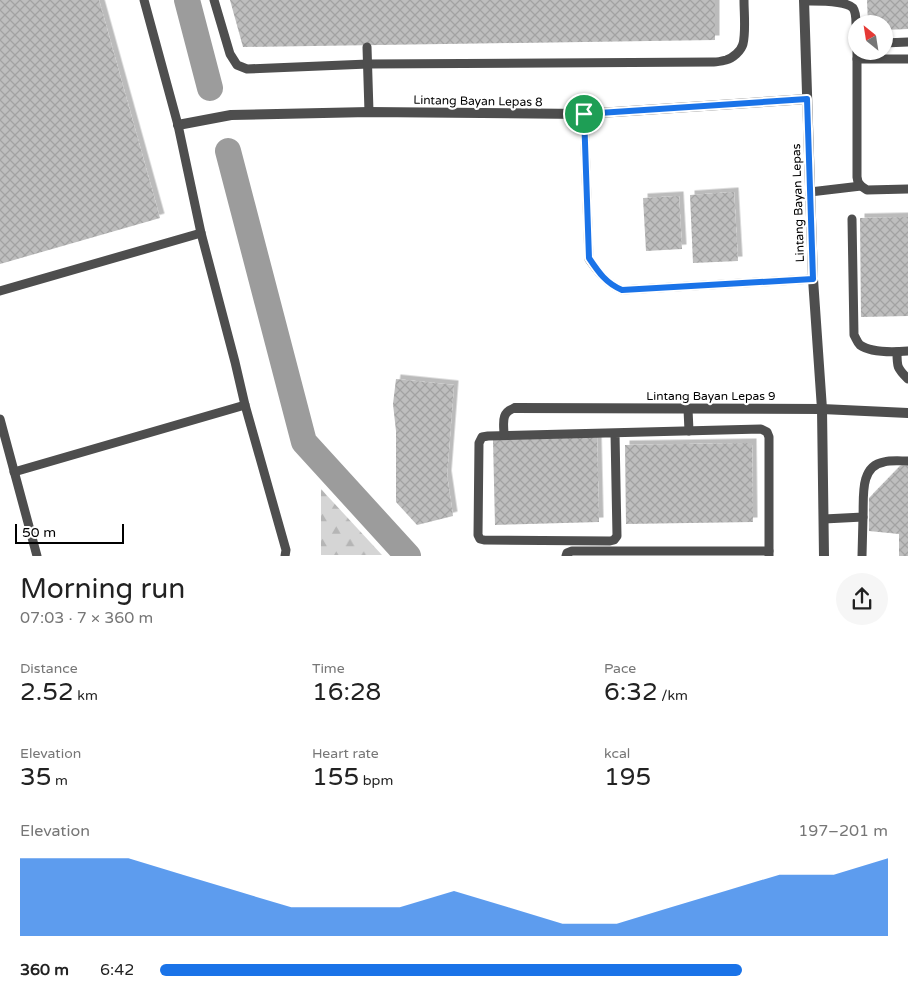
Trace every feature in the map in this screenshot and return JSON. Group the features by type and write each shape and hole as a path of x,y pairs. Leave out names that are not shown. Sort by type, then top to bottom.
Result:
{"street":[{"name":"Lintang Bayan Lepas","path":"804,1 813,279 822,409 824,556"},
{"name":"Lintang Bayan Lepas 8","path":"178,125 231,115 370,112 584,114 807,99"},
{"name":"Lintang Bayan Lepas 9","path":"515,408 822,409 908,413"}],"lane":[{"path":"144,0 178,125 200,233 235,362 244,405 286,550 285,556"},
{"path":"214,0 230,54 237,65 248,69 368,64 714,62 726,60 735,55 743,44 744,0"},
{"path":"804,1 847,3 853,9 854,15"},
{"path":"893,42 908,42"},
{"path":"367,47 370,112"},
{"path":"893,58 908,59"},
{"path":"857,60 858,182 868,190 908,189"},
{"path":"584,114 589,258 600,274 612,286 622,290 813,279"},
{"path":"810,192 861,186"},
{"path":"852,219 854,335 859,344 869,349 897,352 908,351"},
{"path":"0,291 200,233"},
{"path":"897,352 897,365 908,379"},
{"path":"14,472 244,405"},
{"path":"504,435 504,415 515,408"},
{"path":"688,409 689,431"},
{"path":"0,419 37,556"},
{"path":"566,556 567,553 572,551 769,553 769,437 767,432 761,429 504,435 482,437 480,443 478,534 480,538 484,540 610,542 614,540 617,536 615,433"},
{"path":"862,556 864,482 867,472 874,465 883,462 908,461"},
{"path":"824,519 863,517"}],"green space":[{"path":"321,489 382,555 321,555"}],"building":[{"path":"0,0 99,0 160,218 0,264"},
{"path":"230,0 715,0 715,40 243,47"},
{"path":"867,0 908,0 908,29 893,30 893,15 868,15"},
{"path":"734,192 738,261 693,263 690,195"},
{"path":"679,196 682,249 646,251 643,198"},
{"path":"908,217 908,316 861,317 860,218"},
{"path":"396,379 454,385 447,475 453,516 417,525 396,502 396,431 393,404"},
{"path":"597,437 599,522 495,525 493,440"},
{"path":"752,443 753,522 626,524 625,445"},
{"path":"900,466 908,466 908,556 899,556 899,534 869,531 869,498"}],"waterway":[{"path":"187,0 210,88"},
{"path":"228,151 304,442 408,556"}],"route":[{"path":"807,99 813,279 622,290 612,286 600,274 589,258 584,114 807,99"}]}
